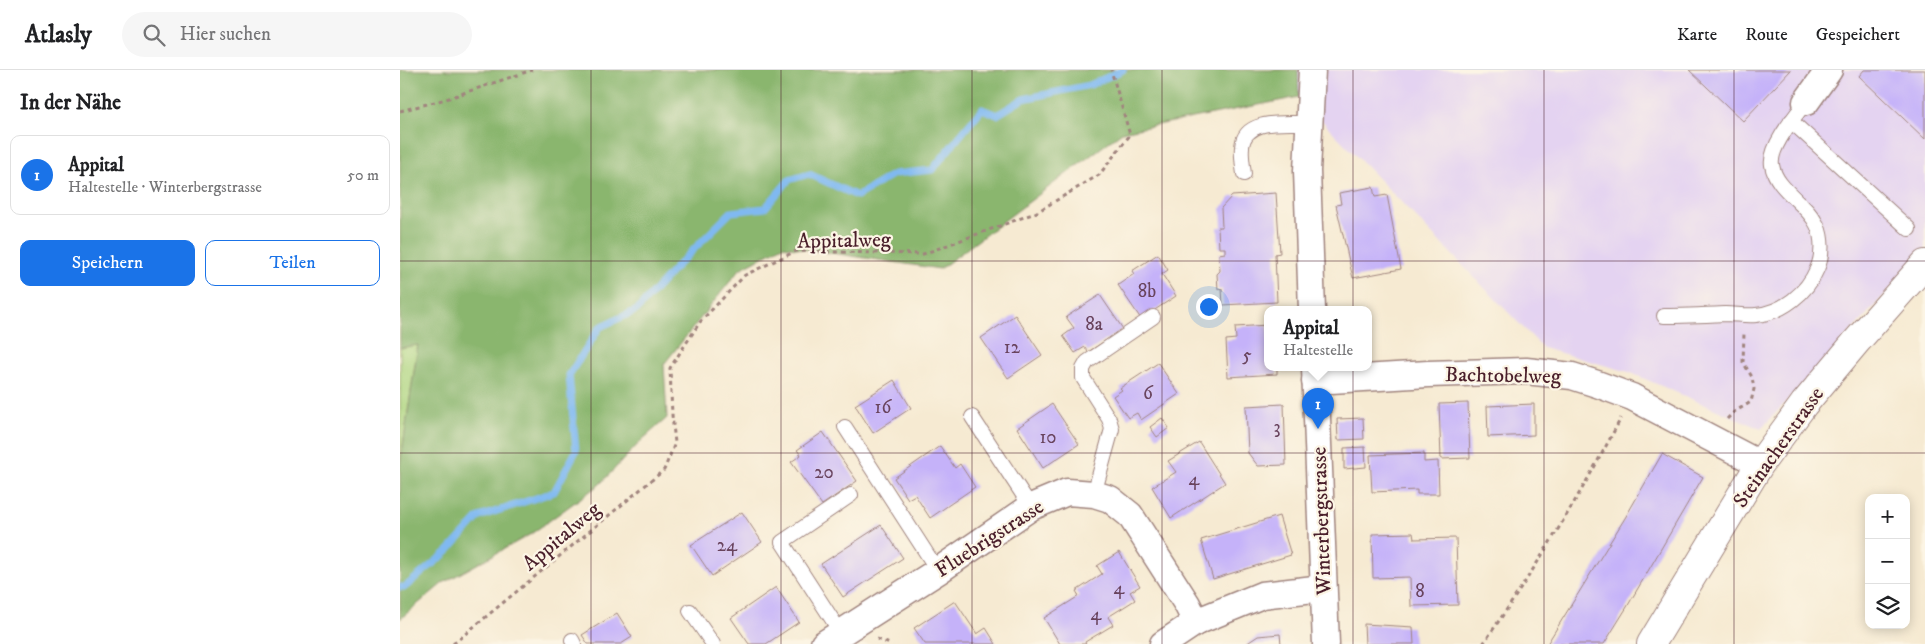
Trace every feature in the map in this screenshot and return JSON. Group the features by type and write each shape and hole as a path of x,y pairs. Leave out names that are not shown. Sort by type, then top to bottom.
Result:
{"street":[{"path":"1312,70 1307,171 1312,306"},
{"path":"1798,112 1829,70"},
{"name":"Steinacherstrasse","path":"1651,644 1760,464 1810,397 1925,264"},
{"name":"Bachtobelweg","path":"1315,374 1428,374 1526,371 1572,376 1632,397 1760,464"},
{"name":"Winterbergstrasse","path":"1315,374 1326,644"},
{"name":"Fluebrigstrasse","path":"833,638 938,571 1032,507 1067,492 1094,494 1110,499 1130,515 1187,604 1196,622"},
{"path":"1163,644 1196,622 1262,595 1323,588"}],"lane":[{"path":"1664,316 1756,315 1780,308 1800,294 1812,280 1820,263 1822,244 1817,226 1808,210 1775,175 1771,163 1773,151 1798,112 1909,229"},
{"path":"1244,174 1242,146 1244,138 1250,130 1258,126 1270,124 1309,124"},
{"path":"1094,494 1112,429 1110,419 1083,378 1083,369 1087,362 1153,317"},
{"path":"972,417 1032,507"},
{"path":"845,427 938,571"},
{"path":"833,638 782,542 851,495"},
{"path":"690,611 713,644"}],"path":[{"path":"400,111 446,99 532,70"},
{"name":"Appitalweg","path":"453,644 664,470 675,443 670,368 700,322 745,275 796,251 923,254 1034,213 1099,175 1130,135 1110,70"},
{"path":"1710,438 1734,412 1751,402 1754,389 1752,377 1743,362 1744,315"},
{"path":"1483,644 1524,585 1580,494 1632,397"}],"shaded area":[{"path":"1298,70 1925,70 1925,251 1761,429 1629,372 1543,348 1299,97"}],"green space":[{"path":"400,70 1298,70 1299,97 1122,132 940,269 783,246 740,269 664,364 667,418 643,439 600,484 531,534 443,583 400,619 400,466 418,345 400,348"},
{"path":"418,344 400,466 400,348"}],"building":[{"path":"1689,70 1791,70 1743,121"},
{"path":"1864,70 1925,70 1925,139 1859,76"},
{"path":"1373,187 1375,197 1387,195 1401,269 1353,278 1336,205 1341,204 1339,193"},
{"path":"1276,193 1280,253 1275,254 1277,302 1223,305 1222,289 1218,290 1217,274 1220,271 1219,254 1225,253 1225,248 1219,248 1218,227 1222,227 1221,208 1232,196"},
{"path":"1158,254 1168,270 1162,274 1176,296 1141,319 1118,285 1134,274 1132,271"},
{"path":"1100,295 1123,329 1088,352 1085,347 1075,353 1063,336 1074,328 1066,317"},
{"path":"1015,315 1042,355 1008,378 981,338"},
{"path":"1264,325 1264,371 1277,371 1277,374 1228,377 1226,340 1236,339 1235,327"},
{"path":"1158,363 1179,394 1141,420 1137,413 1128,418 1113,396 1122,390 1120,388"},
{"path":"894,380 911,408 873,433 855,405"},
{"path":"1468,403 1470,458 1441,459 1439,404"},
{"path":"1052,404 1079,444 1043,468 1017,428"},
{"path":"1284,404 1286,465 1258,466 1248,453 1246,406"},
{"path":"1534,404 1534,435 1488,437 1487,406"},
{"path":"1162,418 1169,428 1157,437 1150,427"},
{"path":"1363,418 1364,439 1338,440 1337,419"},
{"path":"823,432 857,481 822,505 791,462 801,455 797,450"},
{"path":"1199,442 1225,483 1171,518 1152,487 1176,472 1168,461"},
{"path":"940,446 955,468 960,464 975,487 930,518 915,495 908,499 894,478"},
{"path":"1365,447 1366,467 1344,469 1344,448"},
{"path":"1424,453 1424,462 1438,461 1439,494 1417,494 1417,490 1372,492 1370,455"},
{"path":"1662,454 1703,477 1627,607 1604,644 1547,644 1625,518"},
{"path":"742,512 762,542 712,576 691,545"},
{"path":"1279,516 1291,555 1213,579 1201,540"},
{"path":"881,525 903,558 843,597 821,564"},
{"path":"1413,533 1414,539 1456,538 1458,605 1411,606 1410,577 1373,578 1372,534"},
{"path":"1119,552 1140,586 1130,592 1135,600 1108,617 1113,625 1085,642 1086,644 1060,644 1044,618 1079,596 1076,591 1102,574 1097,566"},
{"path":"776,587 799,622 766,644 749,644 731,618"},
{"path":"955,601 977,634 986,628 996,644 925,644 914,628"},
{"path":"617,613 632,637 621,644 588,644 582,635"},
{"path":"1364,624 1413,627 1414,644 1365,644"},
{"path":"1280,634 1281,644 1246,644 1258,636"}],"waterway":[{"path":"400,587 405,587 447,552 479,517 554,492 576,451 569,375 600,327 637,310 675,268 731,212 765,208 789,180 809,174 857,196 894,174 932,170 982,109 997,115 1023,99 1090,85 1123,70"}],"place":[{"name":"Appital","path":"1318,429"}]}
